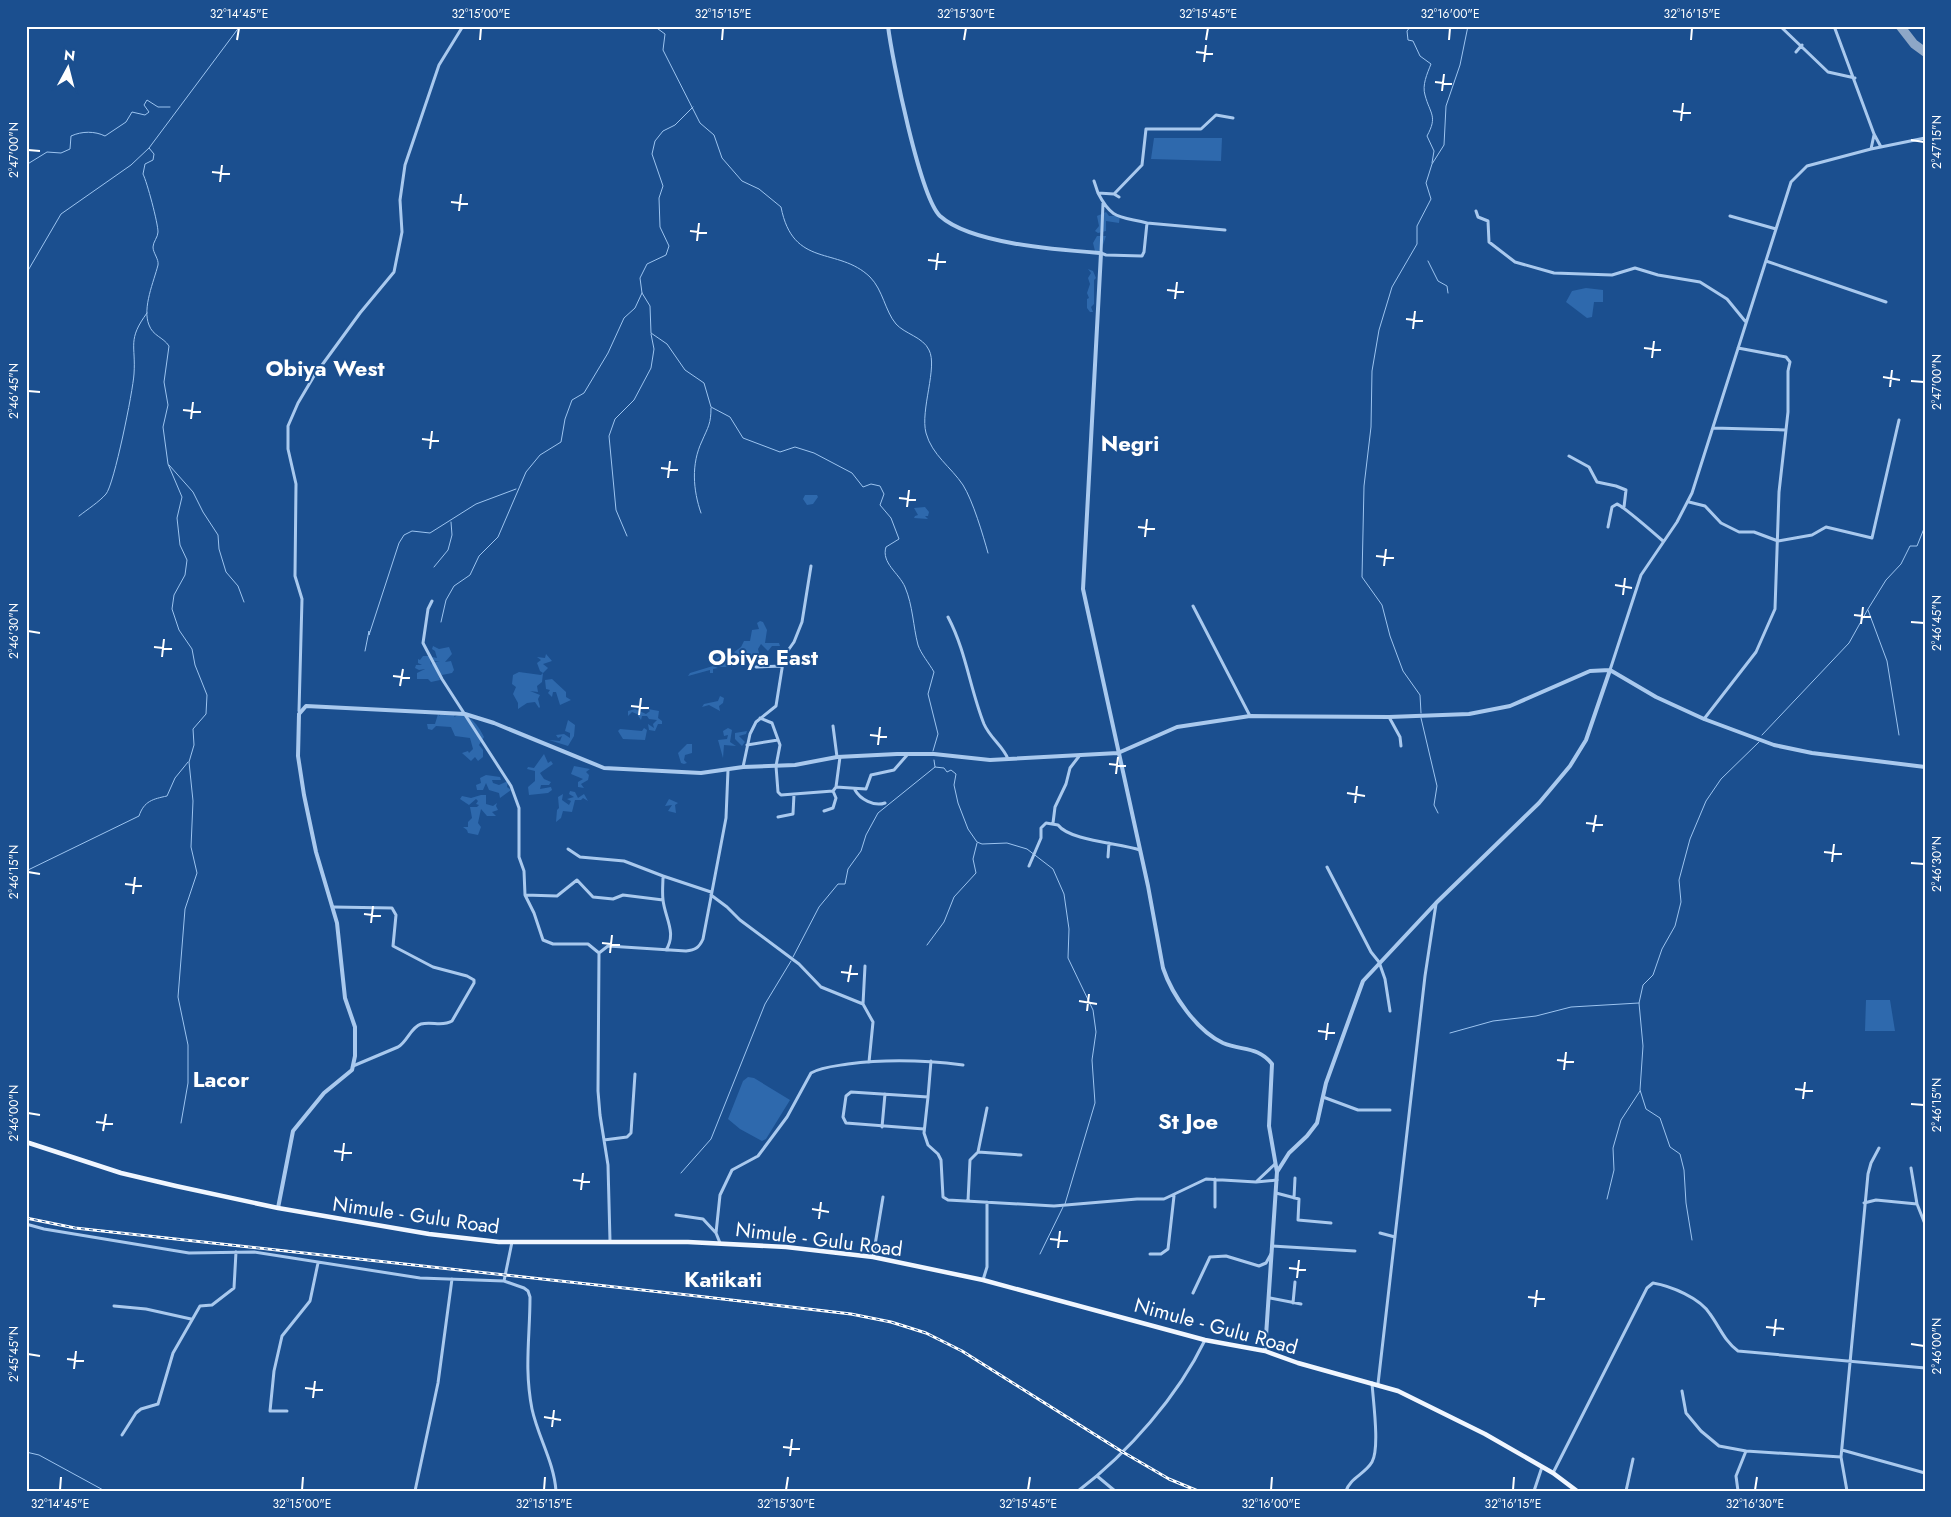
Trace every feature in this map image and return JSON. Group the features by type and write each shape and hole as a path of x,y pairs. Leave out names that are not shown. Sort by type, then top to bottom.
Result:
{"main road":[{"name":"Nimule - Gulu Road","path":"26,1142 121,1173 278,1208 430,1234 512,1242 720,1243 786,1247 873,1257 984,1280 1205,1340 1266,1351 1298,1363 1372,1382 1398,1391 1449,1414 1542,1466 1577,1491"}],"street":[{"path":"278,1208 294,1131 324,1093 352,1070 356,1056 355,1027 345,998 337,924 316,852 298,756 302,599 295,576 296,484 288,449 288,426 298,402 314,376 363,308 392,276 402,232 400,200 406,165 439,65 464,26"},
{"path":"888,26 894,66 907,118 929,198 938,214 961,228 995,239 1046,248 1101,253 1106,256 1142,256 1147,223"},
{"path":"1780,26 1802,45 1828,72 1855,78"},
{"path":"1834,26 1855,78 1874,134 1881,147"},
{"path":"1796,52 1802,45"},
{"path":"1114,194 1142,165 1146,129 1201,129 1216,114 1233,118"},
{"path":"1871,149 1874,134"},
{"path":"1277,1172 1289,1153 1317,1123 1323,1097 1360,988 1379,962 1538,803 1576,758 1589,731 1639,580 1688,502 1789,186 1800,171 1807,166 1871,149 1925,138"},
{"path":"1094,181 1103,203 1114,215 1147,223 1225,230"},
{"path":"1098,193 1114,194 1119,197"},
{"path":"1103,203 1082,589 1086,613 1112,714 1118,753 1164,968 1174,994 1196,1020 1218,1040 1226,1044 1259,1052 1272,1064 1269,1121 1277,1180 1266,1351"},
{"path":"1476,210 1478,217 1488,220 1489,242 1515,262 1568,275 1588,273 1612,275 1635,268 1658,276 1700,282 1727,299 1746,322"},
{"path":"1730,216 1776,229"},
{"path":"1766,261 1886,302"},
{"path":"1704,718 1733,679 1751,659 1765,636 1777,601 1779,492 1786,430 1790,362 1788,358 1738,348"},
{"path":"1688,502 1705,506 1721,523 1739,532 1754,532 1768,540 1778,541 1812,534 1826,527 1872,538 1884,479 1891,466 1900,420"},
{"path":"1713,428 1786,430"},
{"path":"1569,456 1589,468 1597,482 1612,484 1626,490 1624,507"},
{"path":"1608,527 1612,507 1617,504 1624,507 1634,519 1662,541"},
{"path":"743,767 750,734 760,718 776,706 786,651 794,642 802,622 811,566"},
{"path":"432,601 428,609 423,643 442,679 488,754 501,769 519,808 519,857 524,872 525,895 534,913 544,942 553,944 588,944 599,953"},
{"path":"1193,606 1250,716"},
{"path":"948,617 967,666 988,735 1006,755 1008,760"},
{"path":"756,667 783,666"},
{"path":"300,701 307,706 464,714 494,723 604,768 679,773 776,766 839,757 908,754 1008,760 1118,753 1177,727 1250,716 1389,717 1487,712 1510,706 1590,671 1610,670 1644,691 1704,718 1788,748 1925,766"},
{"path":"299,711 307,706"},
{"path":"1389,717 1400,737 1401,746"},
{"path":"760,718 772,723 778,740 780,749 776,766 778,792 781,795 832,791 836,787 839,757 833,726"},
{"path":"747,745 778,740"},
{"path":"836,787 855,790 866,789 871,775 894,770 908,754"},
{"path":"1053,824 1054,806 1066,784 1070,768 1080,755"},
{"path":"599,953 608,946 693,950 699,946 703,940 726,818 728,770"},
{"path":"855,790 866,800 879,805 885,804"},
{"path":"824,811 833,808 836,798 832,791"},
{"path":"778,817 793,814 794,794"},
{"path":"1029,866 1041,838 1041,828 1052,819"},
{"path":"1046,823 1058,825 1064,831 1140,850"},
{"path":"1108,857 1110,843"},
{"path":"568,849 580,856 624,861 711,893 740,920 799,964 821,987 863,1004"},
{"path":"1327,867 1375,958 1379,962 1388,988 1390,1011"},
{"path":"663,876 663,900 671,931 671,940 666,950"},
{"path":"525,895 557,896 577,880 593,897 613,899 628,895 663,900"},
{"path":"1378,1384 1430,934 1436,904"},
{"path":"333,907 392,908 396,915 394,946 433,967 472,978 474,983 452,1021 442,1025 422,1024 398,1047 353,1066"},
{"path":"599,953 598,1091 610,1203 610,1241"},
{"path":"865,966 863,1004 873,1022 869,1062"},
{"path":"716,1232 720,1195 732,1170 758,1156 787,1117 811,1073 832,1066 900,1059 963,1065"},
{"path":"931,1061 924,1129 926,1140 941,1160 943,1197 948,1200 1054,1206 1137,1199 1164,1199 1174,1196 1201,1180 1215,1179 1256,1182 1277,1180"},
{"path":"604,1140 628,1137 631,1133 635,1074"},
{"path":"924,1129 846,1123 844,1120 844,1104 849,1092 928,1097"},
{"path":"882,1126 885,1094"},
{"path":"1323,1097 1358,1110 1390,1110"},
{"path":"968,1201 970,1160 978,1152 988,1108"},
{"path":"1847,1491 1841,1457 1849,1360 1864,1203 1870,1163 1878,1148"},
{"path":"978,1152 1021,1155"},
{"path":"1256,1182 1275,1164"},
{"path":"1911,1168 1917,1204 1925,1224"},
{"path":"1294,1198 1295,1178"},
{"path":"1214,1207 1215,1179"},
{"path":"1276,1193 1298,1198 1297,1220 1331,1223"},
{"path":"1150,1254 1161,1254 1168,1249 1174,1196"},
{"path":"873,1257 883,1197"},
{"path":"1864,1203 1876,1200 1917,1204"},
{"path":"984,1280 987,1267 987,1202"},
{"path":"676,1215 704,1219 716,1232 720,1243"},
{"path":"26,1224 44,1229 188,1253 254,1252 420,1278 504,1281 528,1291 527,1382 532,1410 550,1462 556,1491"},
{"path":"1380,1233 1395,1237"},
{"path":"504,1281 512,1242"},
{"path":"1272,1246 1356,1251"},
{"path":"122,1435 136,1413 141,1409 158,1404 163,1392 166,1370 191,1319 200,1306 212,1305 234,1288 236,1252"},
{"path":"1193,1294 1200,1274 1210,1257 1226,1256 1259,1266 1266,1263 1271,1254"},
{"path":"286,1412 270,1411 277,1356 282,1336 310,1301 318,1263"},
{"path":"415,1491 438,1382 452,1279"},
{"path":"1293,1303 1295,1282"},
{"path":"1553,1473 1614,1350 1647,1288 1653,1283 1677,1291 1701,1304 1709,1312 1726,1340 1738,1351 1925,1368"},
{"path":"1270,1298 1301,1304"},
{"path":"114,1306 154,1310 191,1319"},
{"path":"1078,1491 1097,1476 1144,1428 1188,1372 1205,1340"},
{"path":"1346,1491 1350,1483 1374,1460 1376,1427 1372,1382"},
{"path":"1682,1391 1686,1413 1701,1431 1719,1446 1746,1450 1841,1457"},
{"path":"1738,1491 1736,1476 1746,1450"},
{"path":"1842,1450 1925,1473"},
{"path":"1626,1491 1633,1458"},
{"path":"1534,1491 1542,1466"},
{"path":"1097,1476 1115,1491"}],"shaded area":[{"path":"1154,138 1222,138 1221,161 1151,159"},
{"path":"1106,212 1109,216 1120,216 1119,223 1106,221 1106,231 1098,233 1095,231 1099,226 1097,216"},
{"path":"1097,236 1106,236 1101,251 1095,251 1093,243"},
{"path":"1088,269 1093,271 1096,278 1094,280 1094,304 1091,307 1093,312 1090,312 1087,308 1087,299 1089,298 1087,293 1090,284 1088,278 1091,273"},
{"path":"1586,288 1603,290 1603,302 1594,302 1592,317 1587,318 1566,302 1572,291"},
{"path":"805,495 817,495 818,497 813,504 807,505 803,499"},
{"path":"925,507 929,512 928,516 925,516 928,519 914,518 918,515 914,508"},
{"path":"763,622 767,630 765,643 779,643 780,646 772,646 768,651 761,644 758,649 757,658 743,655 739,658 734,652 741,647 744,641 750,641 752,630 759,629 757,623"},
{"path":"433,646 439,649 449,647 452,654 445,662 451,661 454,670 452,673 442,675 436,668 440,680 431,682 428,679 417,679 417,673 425,669 419,670 415,668 416,665 422,665 418,663 418,659 420,660 423,656 430,656 431,665 432,662 440,662 434,661 432,657 437,658 435,651 432,649"},
{"path":"724,653 726,658 733,660 731,667 720,667 714,660"},
{"path":"546,654 552,661 543,664 548,668 543,673 540,671 537,663 541,660 537,657 545,658"},
{"path":"713,666 718,668 713,669 713,673 710,673 710,670 688,676 690,673"},
{"path":"519,672 541,675 543,673 542,682 537,686 538,692 530,691 540,695 538,699 540,707 535,702 527,703 518,709 518,703 513,694 516,687 512,684 513,675"},
{"path":"552,679 566,692 566,697 571,700 560,705 556,692 553,692 552,697 548,693 550,690 546,689 545,680"},
{"path":"720,696 724,698 723,703 719,706 720,711 709,705 702,707 704,704 718,701"},
{"path":"635,709 646,714 650,711 648,709 659,711 658,718 662,721 662,724 658,724 655,731 649,730 648,724 654,728 653,724 657,720 642,716 641,720 637,714 632,712 628,716 628,711"},
{"path":"438,714 440,716 440,714 455,714 454,717 463,715 472,720 484,737 479,745 483,750 483,757 478,761 475,757 471,761 462,753 468,751 469,753 473,749 470,738 455,736 451,727 436,726 432,730 428,729 427,724 435,724"},
{"path":"568,720 575,725 574,736 568,746 549,740 560,741 562,736 558,738 556,735 564,734 570,738 570,733 565,731"},
{"path":"644,728 647,730 645,740 623,739 618,731 620,729 642,731"},
{"path":"728,728 732,730 730,742 736,746 724,745 723,758 718,740 727,739 728,735 724,736 723,731"},
{"path":"747,731 746,734 739,736 745,742 742,746 735,739 735,733"},
{"path":"687,744 692,744 692,753 685,755 684,760 687,763 684,764 681,763 678,753"},
{"path":"544,754 548,763 551,761 553,764 540,773 544,779 551,782 549,785 541,785 540,789 551,787 552,790 548,793 529,795 528,787 535,781 535,771 527,769 528,767 534,768"},
{"path":"574,766 590,769 586,772 589,775 588,780 581,784 584,788 578,787 578,782 583,779 571,774"},
{"path":"486,775 500,777 501,780 492,780 493,783 499,785 508,781 507,787 511,790 500,798 499,793 489,790 486,783 483,790 477,790 476,785 481,783 480,778"},
{"path":"570,791 575,792 578,798 584,794 588,801 583,798 575,800 572,812 563,811 561,818 556,822 557,810 559,808 558,797 563,794 562,800 569,805 571,801 567,799 574,797 569,794"},
{"path":"486,795 486,804 493,806 497,803 498,810 492,812 496,816 487,816 481,809 478,823 481,827 478,835 468,833 463,827 468,827 468,822 472,818 470,807 477,807 479,805 476,804 478,801 476,799 469,805 460,799 462,796 471,798"},
{"path":"669,799 678,803 675,805 676,813 668,811 672,805 665,806"},
{"path":"1866,1000 1890,1000 1895,1031 1865,1031"},
{"path":"748,1077 754,1078 790,1100 766,1139 762,1141 740,1129 728,1119 743,1081"}],"waterway":[{"path":"181,1123 188,1083 188,1045 178,997 185,909 197,873 191,847 193,801 189,762 194,745 193,729 206,714 207,695 195,665 192,649 179,630 172,609 174,595 185,575 187,560 180,545 177,518 182,497 168,464 163,427 168,405 164,382 169,346 153,332 147,318 148,303 158,265 153,247 158,232 143,174 145,164 153,160 154,154 149,148 240,26"},
{"path":"654,26 665,34 663,50 700,123 714,135 722,158 742,181 759,189 781,207 787,227 795,240 818,254 844,262 870,277 878,288 896,324 923,342 929,350 931,367 925,413 926,433 942,461 958,478 967,492 988,553"},
{"path":"1411,26 1407,31 1408,40 1413,41 1420,56 1431,64 1424,87 1433,119 1427,136 1434,151 1432,163"},
{"path":"1421,713 1420,695 1403,671 1390,636 1382,605 1362,577 1364,486 1371,427 1372,371 1379,330 1392,287 1417,244 1417,226 1431,199 1426,183 1432,164 1444,145 1446,106 1460,65 1468,26"},
{"path":"26,165 47,152 61,153 70,149 71,136 88,132 105,136 126,122 132,112 145,115 149,112 144,105 147,100 158,107 170,107"},
{"path":"693,107 675,125 663,131 655,141 652,154 663,186 659,198 660,227 669,246 666,255 647,264 640,278 642,293 650,306 651,333 667,344 685,370 704,383 711,407 730,417 743,438 780,452 795,447 814,453 852,473 863,487 871,484 880,486 884,494 880,505 891,518 899,539 886,547 886,558 905,587 910,601 918,645 934,672 928,694 938,734 933,751"},
{"path":"26,274 61,214 131,165 149,148"},
{"path":"1428,261 1438,281 1447,286 1448,293"},
{"path":"441,622 446,600 454,586 470,575 479,556 498,537 526,472 540,455 561,442 565,419 572,400 584,393 608,353 624,318 635,308 642,293"},
{"path":"79,516 106,494 114,474 133,384 135,337 147,313"},
{"path":"627,536 616,510 609,436 615,419 634,400 651,368 654,349 651,334"},
{"path":"701,513 694,477 698,450 710,422 711,408"},
{"path":"169,465 193,492 218,535 219,549 226,572 238,586 244,602"},
{"path":"365,651 369,631 369,635 399,543 404,535 412,531 430,533 476,504 516,489"},
{"path":"434,567 448,550 452,535 451,522"},
{"path":"1762,735 1849,643 1886,580 1901,564 1910,546 1917,546 1925,526"},
{"path":"1868,610 1887,661 1899,735"},
{"path":"1421,718 1437,786 1434,805 1438,813"},
{"path":"1692,1240 1686,1203 1684,1170 1680,1154 1670,1147 1660,1118 1646,1109 1640,1090 1643,1046 1639,1003 1643,985 1653,975 1662,949 1675,926 1681,902 1679,880 1690,839 1706,801 1721,779 1759,742"},
{"path":"934,760 935,767 944,768 947,772 951,770 956,774 954,785 958,803 968,829 977,842 982,844 1007,843 1027,849 1053,869 1064,894 1069,929 1068,958 1093,1010 1096,1032 1092,1060 1095,1103 1065,1204"},
{"path":"26,871 139,816 146,804 157,798 167,796 175,778 188,762"},
{"path":"793,957 819,907 838,884 845,884 848,869 861,851 866,835 878,813 935,767"},
{"path":"927,945 944,922 954,897 976,873 973,859 977,843"},
{"path":"681,1173 711,1139 765,1004 791,961"},
{"path":"1450,1033 1493,1021 1536,1016 1571,1007 1639,1003"},
{"path":"1607,1199 1614,1170 1613,1148 1621,1120 1640,1091"},
{"path":"1040,1254 1063,1207"},
{"path":"26,1452 39,1455 105,1491"}],"taxiway":[{"path":"1900,26 1914,44 1925,52"}],"railway":[{"path":"26,1218 75,1228 688,1295 851,1314 891,1322 926,1333 962,1351 1121,1451 1169,1479 1198,1491"}],"district":[{"name":"Obiya West","path":"325,368"},
{"name":"Negri","path":"1130,443"},
{"name":"Obiya East","path":"763,657"},
{"name":"Lacor","path":"221,1079"},
{"name":"St Joe","path":"1188,1121"},
{"name":"Katikati","path":"723,1279"}]}
